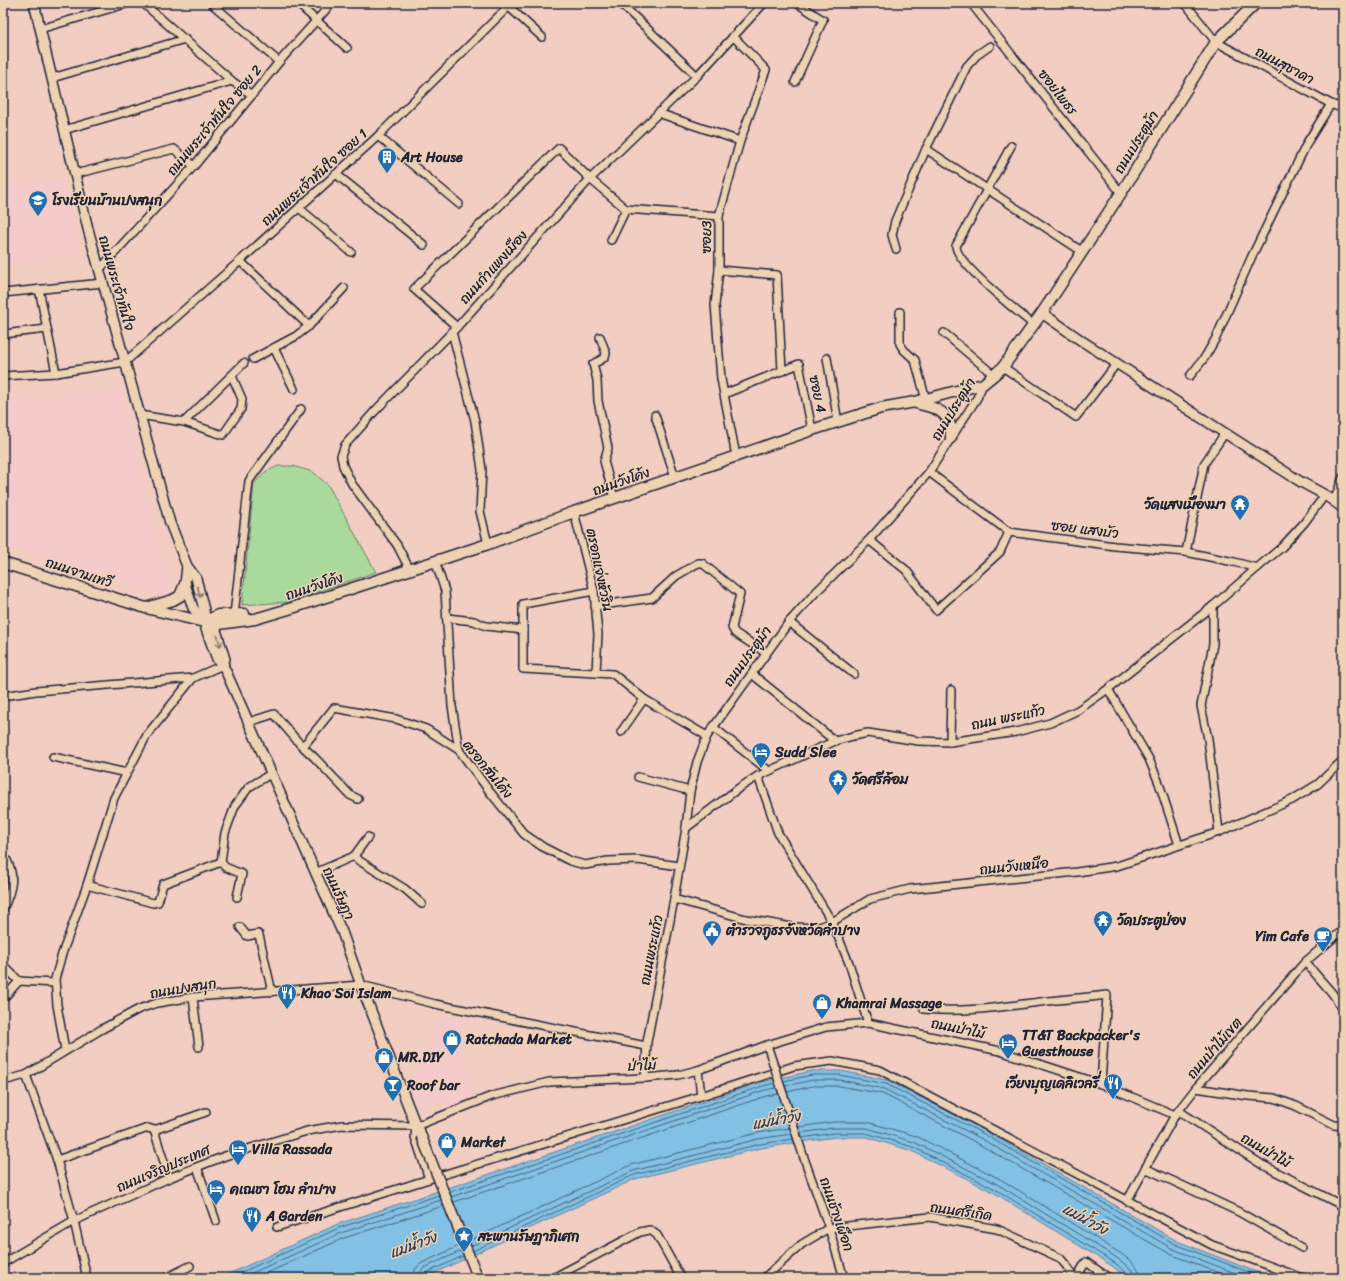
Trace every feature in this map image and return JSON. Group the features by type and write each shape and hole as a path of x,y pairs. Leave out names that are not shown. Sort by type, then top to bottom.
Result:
{"main road":[{"name":"ถนนประตูม้า","path":"983,384 1003,367 1034,325 1121,193 1216,42 1256,3"},
{"name":"ถนนวังโค้ง","path":"204,622 218,624 255,619 270,615 488,544 574,512 812,430 881,408 926,400 983,384"},
{"path":"915,402 933,407 943,414 949,422 951,438"},
{"name":"ถนนจามเทวี","path":"3,563 146,608 204,622"},
{"path":"146,608 173,600 180,596 185,584"},
{"name":"ถนนวังโค้ง","path":"204,622 218,615 256,613 270,615"}],"street":[{"name":"ถนนพระเจ้าทันใจ","path":"34,3 99,270 170,524 187,566 196,578 204,610 204,622"},
{"path":"40,29 129,3"},
{"path":"143,3 232,81 252,95"},
{"path":"211,3 279,62"},
{"path":"297,3 347,48"},
{"name":"ถนนพระเจ้าทันใจ ซอย 2","path":"99,270 194,166 279,62 332,3"},
{"path":"620,3 697,76"},
{"name":"ถนนกำแพงเมือง","path":"410,570 397,544 352,484 343,466 341,456 345,445 374,412 454,330 590,179 697,76 764,3"},
{"path":"795,82 823,20 797,3"},
{"path":"1185,3 1216,42"},
{"path":"510,5 542,37"},
{"name":"ถนนพระเจ้าทันใจ ซอย 1","path":"125,362 240,261 378,136 510,5"},
{"name":"ซอยไพธร","path":"974,7 1121,193"},
{"name":"ซอย3","path":"733,36 766,70 740,141 719,216 719,270 715,305 721,379 736,456"},
{"path":"52,78 185,39"},
{"name":"ถนนสุชาดา","path":"1216,42 1341,108"},
{"path":"896,249 892,235 895,222 926,149 967,66 977,55 990,46"},
{"path":"64,130 232,81"},
{"path":"1341,108 1343,98"},
{"path":"1190,376 1205,357 1216,338 1255,250 1301,155 1331,104"},
{"path":"658,113 740,141"},
{"path":"378,136 459,204"},
{"path":"1011,146 956,246 956,249 965,262 982,281 1034,325"},
{"path":"488,544 480,511 482,470 475,421 454,330 414,289 559,148 590,179 626,209 719,216"},
{"path":"75,174 174,149 194,166"},
{"path":"926,149 1083,252"},
{"path":"336,174 424,245"},
{"path":"299,208 351,252"},
{"path":"611,240 626,209"},
{"path":"240,261 309,326"},
{"path":"719,270 777,275 782,371 724,394"},
{"path":"3,293 103,283"},
{"path":"253,359 296,336 309,326 344,288"},
{"path":"39,289 56,373"},
{"path":"900,312 900,344 915,360 926,400"},
{"path":"1042,313 1225,433 1301,482 1325,495 1343,508"},
{"path":"3,334 47,329"},
{"path":"944,333 994,375"},
{"path":"600,337 606,355 593,364 593,367 597,380 598,401 608,448 604,461 614,498"},
{"path":"274,348 294,389"},
{"path":"827,358 838,422"},
{"path":"3,376 56,373 125,362"},
{"path":"184,422 244,363"},
{"path":"1003,367 1076,417 1117,363"},
{"name":"ซอย 4","path":"782,371 799,364 812,430"},
{"path":"139,415 184,422 223,435 241,409 242,399 232,376"},
{"name":"ถนนประตูม้า","path":"686,828 690,791 697,762 707,736 713,727 789,622 816,592 869,540 929,472 977,398 983,384"},
{"path":"234,615 249,481 301,409"},
{"path":"655,415 675,477"},
{"path":"1186,552 1204,464 1225,433"},
{"name":"ซอย แสงบัว","path":"929,472 1009,532 1115,546 1186,552 1257,568"},
{"path":"1334,501 1343,477"},
{"name":"ถนน พระแก้ว","path":"686,828 739,788 758,776 835,741 868,734 918,741 950,742 1016,732 1050,723 1078,710 1108,689 1213,606 1282,547 1304,523 1325,495"},
{"name":"ตรอกแจ่งหัวริน","path":"574,512 594,591 598,634 596,672"},
{"path":"869,540 906,570 936,610 1000,552 1009,532"},
{"path":"435,561 445,591 452,706 459,750"},
{"path":"595,606 652,598 676,576 698,563 702,563 740,594 732,628 735,633 766,653"},
{"name":"ถนนพระเจ้าทันใจ","path":"187,566 185,584 193,608 204,622"},
{"path":"594,591 523,604 522,669 613,674 644,699 707,736"},
{"path":"1213,606 1213,644 1201,706 1208,739 1220,832"},
{"path":"447,618 474,621 486,626 523,630"},
{"name":"ถนนรัษฎา","path":"204,622 217,659 223,665 342,932 416,1126 478,1278"},
{"path":"789,622 854,674"},
{"path":"3,696 36,691 193,678 223,665"},
{"path":"752,674 835,741"},
{"path":"65,1050 57,1005 55,979 62,954 87,885 114,798 147,735 193,678"},
{"path":"1108,689 1149,759 1159,783 1179,845"},
{"path":"950,742 951,690"},
{"path":"620,732 644,699"},
{"name":"ตรอกสันโค้ง","path":"300,744 305,744 334,708 396,720 426,729 459,750 524,834 543,847 570,861 585,865 608,861 638,860 679,866"},
{"path":"249,722 274,714 300,744 350,795 358,799"},
{"path":"713,727 768,771"},
{"path":"53,757 126,773"},
{"name":"ถนนวังเหนือ","path":"674,899 746,919 792,927 818,928 832,922 870,899 910,889 1077,872 1117,866 1220,832 1292,800 1318,784 1343,760"},
{"path":"236,897 242,874 225,867 221,862 225,833 235,806 249,787 272,773"},
{"path":"758,776 778,833 832,922 849,963 868,1023"},
{"path":"638,777 690,791"},
{"name":"ถนนพระแก้ว","path":"645,1078 646,1046 686,828"},
{"path":"315,873 354,856 368,837"},
{"path":"3,854 9,863 12,876 9,896 3,910"},
{"path":"354,856 405,889 422,904"},
{"path":"87,885 153,903 158,902 163,884 221,862"},
{"path":"240,927 247,936 259,935 272,992"},
{"name":"ถนนป่าไม้เขต","path":"1127,1201 1177,1113 1196,1088 1305,962 1343,930"},
{"path":"1305,962 1332,993 1343,1009"},
{"path":"3,965 19,981 55,983"},
{"path":"3,999 19,981"},
{"name":"ถนนปงสนุก","path":"4,1080 26,1075 65,1050 139,1009 157,1003 193,997 361,985 435,1004 646,1046"},
{"path":"924,1009 940,1011 981,1010 1107,995 1102,1084"},
{"path":"193,997 199,1047"},
{"name":"ป่าไม้","path":"416,1126 492,1096 549,1082 645,1078 678,1075 698,1070 767,1045 826,1027 868,1023"},
{"name":"ถนนป่าไม้","path":"868,1023 1000,1050 1102,1084 1177,1113 1260,1164 1343,1206"},
{"name":"ถนนช้างเผือก","path":"767,1045 804,1158 829,1228 844,1278"},
{"path":"277,1227 794,1066 832,1060 880,1070 1212,1245 1303,1278"},
{"path":"698,1070 701,1096"},
{"path":"26,1075 57,1160 74,1221 86,1278"},
{"path":"1196,1088 1248,1096 1274,1098 1296,1106 1334,1125 1343,1126"},
{"path":"57,1160 148,1128 154,1130 206,1112"},
{"name":"ถนนเจริญประเทศ","path":"3,1262 74,1221 170,1178 225,1156 314,1129 342,1126 416,1126"},
{"path":"416,1126 415,1137 429,1179"},
{"path":"154,1130 170,1178"},
{"path":"197,1167 216,1221"},
{"path":"1145,1168 1239,1212 1302,1248"},
{"name":"ถนนศรีเกิด","path":"829,1228 930,1217 997,1229 1060,1258 1074,1278"},
{"path":"764,1278 802,1244 829,1228"},
{"path":"553,1278 640,1232 650,1230 657,1236 681,1278"},
{"path":"1074,1278 1086,1262 1109,1278"},
{"path":"166,1278 190,1266"}],"shaded area":[{"name":"โรงเรียนบ้านปงสนุก","path":"65,180 82,252 3,266 3,182"},
{"path":"121,391 170,598 3,544 3,400"},
{"path":"433,1016 465,1023 459,1046 473,1099 444,1112 442,1099 418,1105 407,1074 421,1071 414,1048 430,1045"}],"green space":[{"path":"278,466 293,466 313,472 328,485 376,572 288,602 242,605 254,484 265,472"}],"water":[{"name":"แม่น้ำวัง","path":"812,1071 841,1071 887,1080 984,1130 1177,1241 1254,1271 1277,1278 1127,1278 1112,1266 993,1192 912,1151 866,1137 835,1137 761,1148 635,1179 424,1278 220,1278 338,1224 762,1082"}],"place":[{"name":"Art House","path":"387,174"},
{"name":"โรงเรียนบ้านปงสนุก","path":"38,217"},
{"name":"วัดแสงเมืองมา","path":"1240,521"},
{"name":"Sudd Slee","path":"761,769"},
{"name":"วัดศรีล้อม","path":"838,796"},
{"name":"วัดประตูป่อง","path":"1103,937"},
{"name":"ตำรวจภูธรจังหวัดลำปาง","path":"712,947"},
{"name":"Yim Cafe","path":"1323,953"},
{"name":"Khao Soi Islam","path":"287,1010"},
{"name":"Khamrai Massage","path":"822,1020"},
{"name":"Ratchada Market","path":"452,1056"},
{"name":"TT&T Backpacker's Guesthouse","path":"1008,1060"},
{"name":"MR.DIY","path":"384,1074"},
{"name":"เวียงบุญเดลิเวลรี่","path":"1113,1100"},
{"name":"Roof bar","path":"393,1102"},
{"name":"Market","path":"447,1159"},
{"name":"Villa Rassada","path":"238,1166"},
{"name":"คเณชา โฮม ลำปาง","path":"216,1206"},
{"name":"A Garden","path":"252,1233"},
{"name":"สะพานรัษฎาภิเศก","path":"464,1253"}]}
